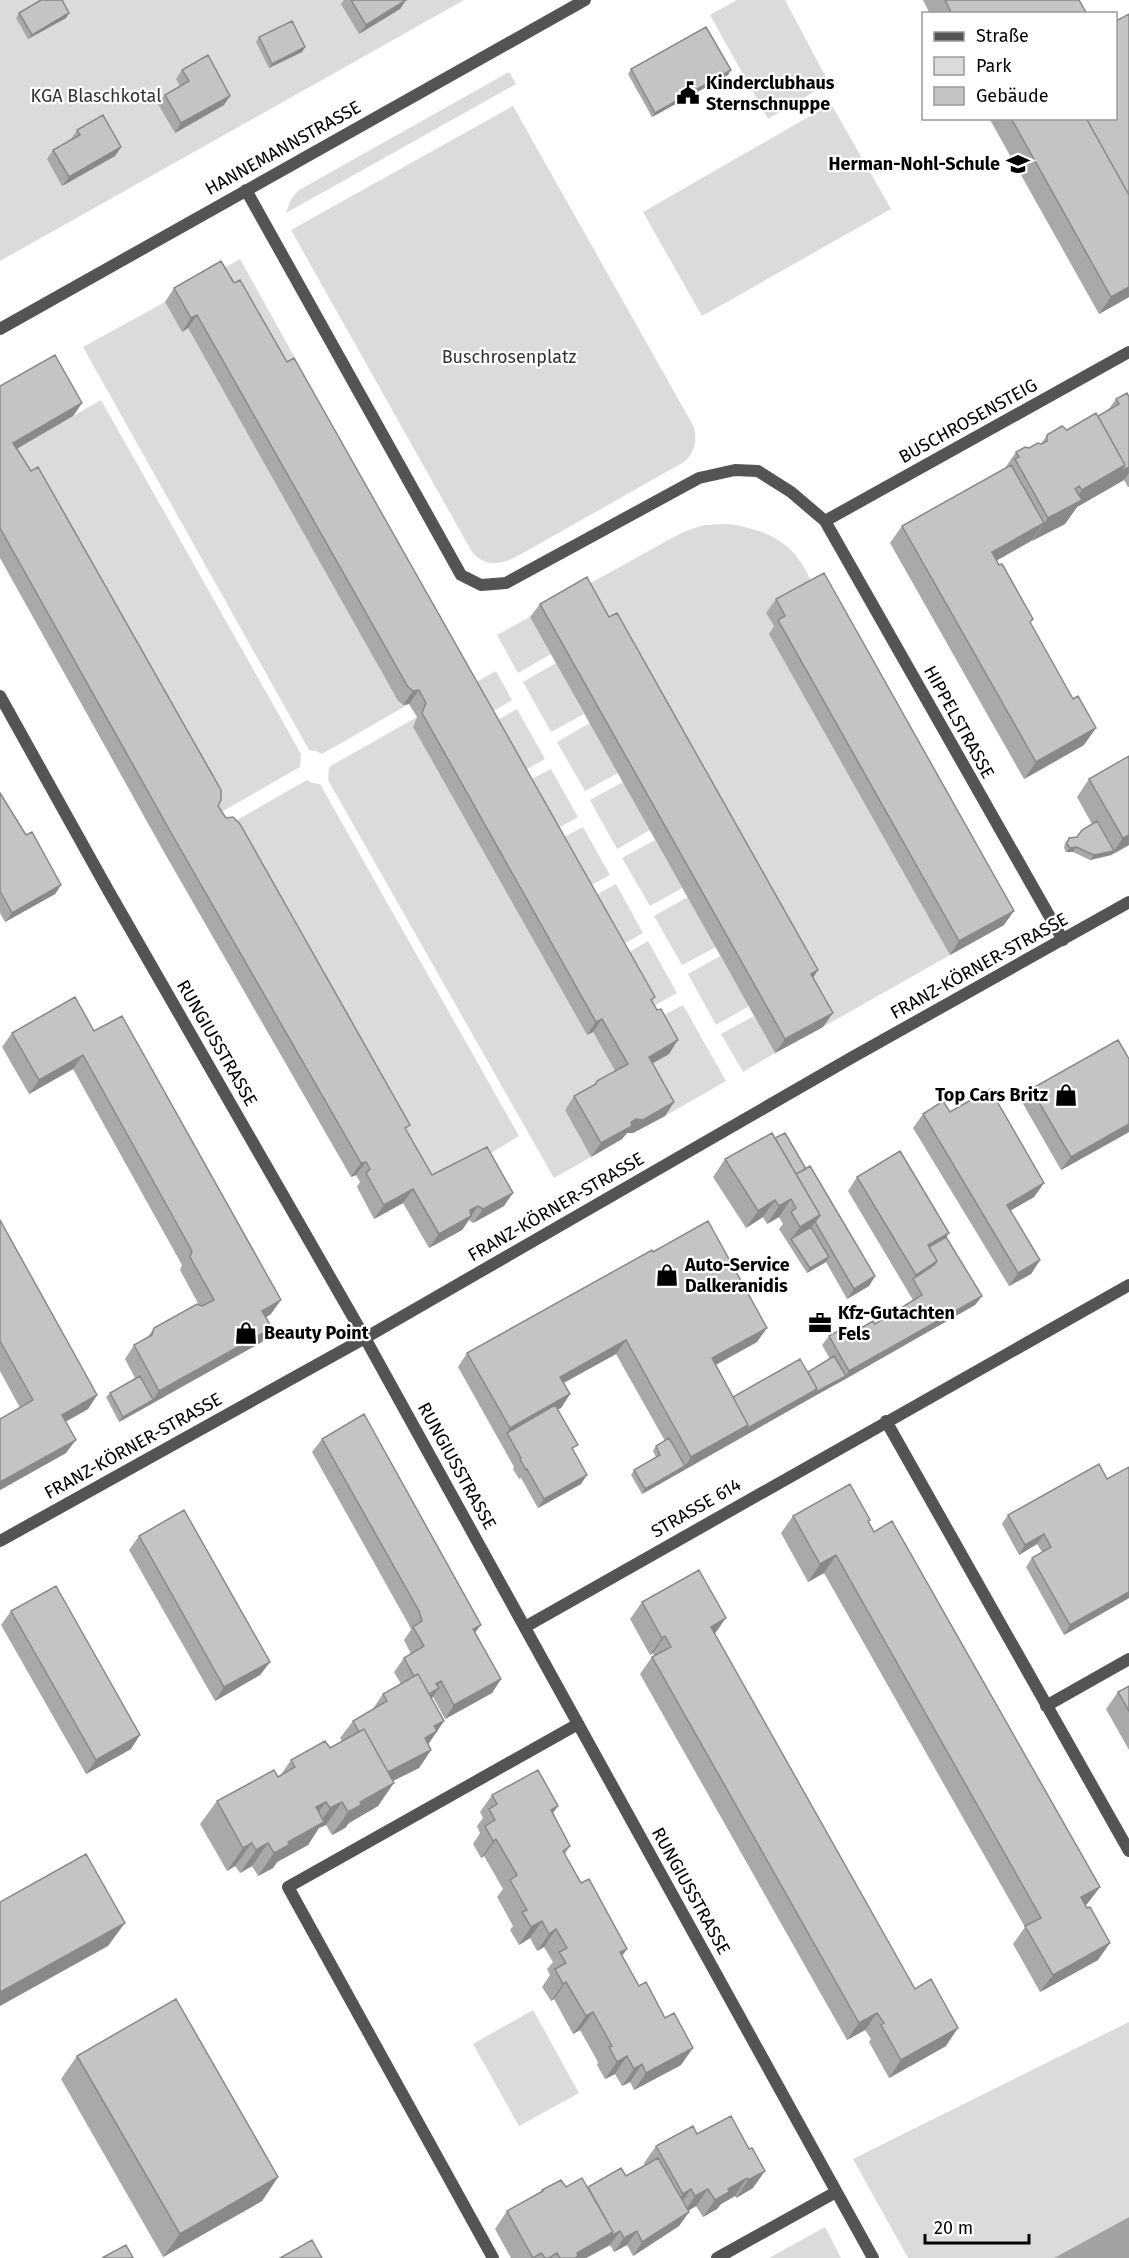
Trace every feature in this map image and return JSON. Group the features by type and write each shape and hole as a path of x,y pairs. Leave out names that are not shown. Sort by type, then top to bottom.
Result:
{"street":[{"name":"HANNEMANNSTRASSE","path":"0,328 585,0"},
{"path":"246,190 461,575 481,585 506,583 699,478 735,470 758,471 791,492 825,522"},
{"name":"BUSCHROSENSTEIG","path":"825,522 1129,352"},
{"name":"HIPPELSTRASSE","path":"825,522 1063,940"},
{"name":"RUNGIUSSTRASSE","path":"0,696 108,890 365,1338 873,2258"},
{"name":"FRANZ-KÖRNER-STRASSE","path":"0,1541 365,1338 851,1058 1129,902"},
{"name":"STRASSE 614","path":"525,1627 1129,1285"},
{"path":"886,1422 1129,1851"},
{"path":"1046,1706 1129,1659"},
{"path":"493,2258 288,1887 578,1724"},
{"path":"717,2258 836,2192"}],"green space":[{"name":"KGA Blaschkotal","path":"0,0 464,0 0,261"},
{"path":"737,0 785,0 829,83 768,119 710,15"},
{"path":"509,72 516,84 286,213 291,199 299,190"},
{"path":"831,104 891,209 702,316 643,212"},
{"name":"Buschrosenplatz","path":"513,106 694,427 695,442 691,454 684,462 514,558 492,563 481,560 472,552 291,230"},
{"path":"240,259 314,392 301,400 212,275"},
{"path":"165,302 182,331 188,328 398,701 403,705 409,704 322,754 309,750 83,347"},
{"path":"101,400 301,754 300,767 209,819 4,456"},
{"path":"729,524 757,530 783,543 800,560 814,586 767,613 950,955 823,1027 578,590 683,532 704,525"},
{"path":"530,617 551,654 518,673 497,635"},
{"path":"556,663 584,714 551,732 523,682"},
{"path":"496,671 512,700 480,719 464,689"},
{"path":"517,709 545,759 513,777 485,727"},
{"path":"417,717 413,727 587,1035 593,1032 618,1077 565,1110 591,1157 554,1178 328,780 329,767"},
{"path":"590,723 618,773 585,791 557,742"},
{"path":"551,769 578,817 546,835 518,786"},
{"path":"307,780 320,784 519,1136 478,1161 423,1188 216,832"},
{"path":"623,782 650,830 617,849 590,800"},
{"path":"583,827 610,875 578,892 551,844"},
{"path":"655,840 682,888 650,906 622,858"},
{"path":"616,884 643,933 611,951 583,902"},
{"path":"688,897 716,947 682,965 654,916"},
{"path":"648,941 677,993 645,1011 616,960"},
{"path":"720,956 749,1006 716,1025 688,974"},
{"path":"683,1005 726,1081 665,1116 639,1071 651,1022"},
{"path":"754,1016 775,1053 743,1072 721,1034"},
{"path":"533,2010 579,2093 519,2126 473,2044"},
{"path":"1129,2022 1129,2217 1054,2258 908,2258 853,2159"},
{"path":"825,2227 841,2258 769,2258"}],"shaded area":[{"path":"1129,2217 1129,2258 1054,2258"}],"building":[{"path":"41,0 62,0 69,13 32,35 19,13"},
{"path":"351,0 406,0 366,25"},
{"path":"945,0 1079,0 1086,12 951,12"},
{"path":"1129,14 1129,195 1087,120 1117,120 1117,20"},
{"path":"292,21 305,47 272,64 259,37"},
{"path":"706,27 731,70 655,113 631,69"},
{"path":"208,55 230,96 181,123 165,95 189,81 182,70"},
{"path":"103,115 121,147 69,177 53,150 80,135 77,130"},
{"path":"1012,120 1087,120 1129,195 1129,287 1111,297"},
{"path":"221,261 234,283 240,280 287,362 294,358 655,997 651,1000 657,1010 661,1009 678,1040 649,1057 674,1102 643,1120 636,1119 631,1122 632,1126 601,1143 574,1096 628,1064 602,1019 596,1022 422,713 426,703 419,690 413,691 408,687 197,315 191,318 174,288"},
{"path":"55,355 82,403 13,443 31,471 38,467 221,790 221,800 218,806 226,818 233,817 240,824 410,1125 405,1128 432,1175 487,1147 513,1193 483,1209 478,1206 470,1210 471,1216 439,1234 413,1189 384,1205 366,1173 370,1169 366,1162 361,1163 174,838 0,528 0,386"},
{"path":"1127,393 1129,397 1129,467 1121,471 1125,465 1098,416 1119,404 1116,399"},
{"path":"1096,413 1125,465 1082,490 1079,486 1075,489 1082,500 1048,518 1015,459 1019,457 1016,452 1025,447 1041,444 1047,441 1047,435 1062,426 1067,430"},
{"path":"1011,465 1044,523 992,552 999,565 1002,564 1033,619 1030,622 1073,699 1078,696 1096,728 1036,762 902,526"},
{"path":"824,573 1014,911 959,941 778,620 785,616 776,599"},
{"path":"587,577 609,617 617,613 818,970 811,974 833,1013 785,1039 540,604"},
{"path":"1129,756 1129,835 1123,838 1089,779"},
{"path":"0,793 26,835 32,832 61,885 12,913 0,891"},
{"path":"1097,821 1114,851 1094,855 1076,847 1070,848 1067,844 1069,838 1077,837 1082,830"},
{"path":"75,997 94,1031 122,1016 281,1300 262,1311 272,1328 159,1391 134,1345 152,1335 154,1328 197,1304 202,1306 214,1300 190,1257 192,1251 83,1055 39,1080 12,1033"},
{"path":"1118,1040 1129,1059 1129,1124 1071,1157 1031,1089"},
{"path":"990,1089 1044,1183 1007,1205 1040,1260 1018,1273 923,1114 943,1101 950,1112"},
{"path":"772,1133 820,1215 800,1227 791,1212 796,1208 791,1199 779,1206 775,1200 758,1211 725,1159"},
{"path":"785,1133 806,1169 796,1174 775,1138"},
{"path":"900,1151 949,1233 928,1245 937,1261 916,1275 857,1177"},
{"path":"810,1166 875,1276 854,1289 815,1222 820,1215 796,1174"},
{"path":"0,1220 97,1395 62,1415 76,1440 0,1482 0,1419 33,1400 0,1341"},
{"path":"708,1221 767,1328 712,1358 748,1425 691,1457 626,1340 560,1377 570,1394 510,1428 467,1353"},
{"path":"811,1227 829,1257 810,1268 791,1239"},
{"path":"946,1237 982,1296 849,1371 829,1336 845,1327 849,1335 873,1321 875,1324 922,1295 913,1279 934,1265 937,1261 929,1247"},
{"path":"834,1356 846,1376 814,1393 817,1389 808,1372"},
{"path":"800,1359 817,1389 746,1429 748,1425 733,1397"},
{"path":"140,1376 153,1400 123,1417 110,1393"},
{"path":"555,1405 578,1445 572,1448 587,1475 544,1499 507,1433"},
{"path":"364,1414 481,1625 473,1629 501,1679 454,1705 441,1681 436,1684 439,1688 429,1694 418,1674 414,1676 404,1658 424,1646 413,1627 422,1621 419,1611 322,1439"},
{"path":"669,1438 685,1466 645,1489 634,1470 660,1455 656,1446"},
{"path":"1099,1464 1107,1479 1129,1467 1129,1592 1070,1625 1032,1558 1051,1547 1044,1534 1025,1545 1008,1515"},
{"path":"850,1484 874,1532 892,1521 1100,1887 1081,1897 1087,1908 1090,1907 1110,1943 1053,1975 1025,1926 1041,1918 836,1555 820,1564 793,1516"},
{"path":"184,1510 270,1662 224,1687 139,1536"},
{"path":"699,1570 726,1618 711,1627 915,1989 931,1979 958,2028 901,2060 881,2025 884,2023 877,2013 859,2023 652,1657 671,1647 665,1636 662,1638 642,1602"},
{"path":"56,1586 140,1735 96,1760 11,1611"},
{"path":"418,1674 444,1721 434,1726 437,1731 425,1738 431,1750 388,1772 364,1729 359,1732 353,1721 387,1701 383,1694"},
{"path":"1129,1686 1129,1711 1118,1692"},
{"path":"364,1729 394,1783 360,1802 361,1805 348,1812 342,1802 330,1808 326,1802 316,1807 324,1822 288,1842 289,1845 274,1853 268,1843 256,1850 252,1843 243,1848 217,1801 274,1770 278,1777 295,1767 291,1760 325,1741 330,1748"},
{"path":"538,1770 558,1806 551,1810 570,1846 563,1851 581,1883 589,1879 627,1949 620,1952 639,1986 646,1982 665,2018 674,2013 693,2048 646,2073 642,2064 634,2069 627,2056 617,2062 609,2047 612,2046 593,2012 586,2016 566,1982 563,1984 555,1969 566,1963 559,1952 567,1948 556,1929 549,1934 542,1921 531,1927 522,1912 527,1910 510,1880 517,1875 496,1839 493,1841 485,1826 495,1820 489,1809 497,1804 492,1795"},
{"path":"86,1854 125,1923 0,1992 0,1902"},
{"path":"176,1999 278,2177 180,2234 77,2056"},
{"path":"731,2116 749,2149 752,2148 765,2171 728,2189 729,2192 715,2200 708,2189 695,2196 691,2189 683,2194 656,2146 693,2126 697,2134"},
{"path":"658,2158 689,2212 642,2242 637,2231 624,2238 620,2231 611,2236 613,2232 588,2187 621,2168 626,2176"},
{"path":"582,2178 613,2232 577,2253 578,2256 575,2258 560,2258 557,2253 545,2258 541,2253 533,2258 507,2211 561,2180 566,2187"},
{"path":"312,2240 322,2258 280,2258"},
{"path":"126,2245 133,2258 102,2258"}],"place":[{"name":"Kinderclubhaus Sternschnuppe","path":"688,93"},
{"name":"Herman-Nohl-Schule","path":"1018,164"},
{"name":"Top Cars Britz","path":"1066,1095"},
{"name":"Auto-Service Dalkeranidis","path":"667,1275"},
{"name":"Kfz-Gutachten Fels","path":"820,1323"},
{"name":"Beauty Point","path":"246,1333"}]}
